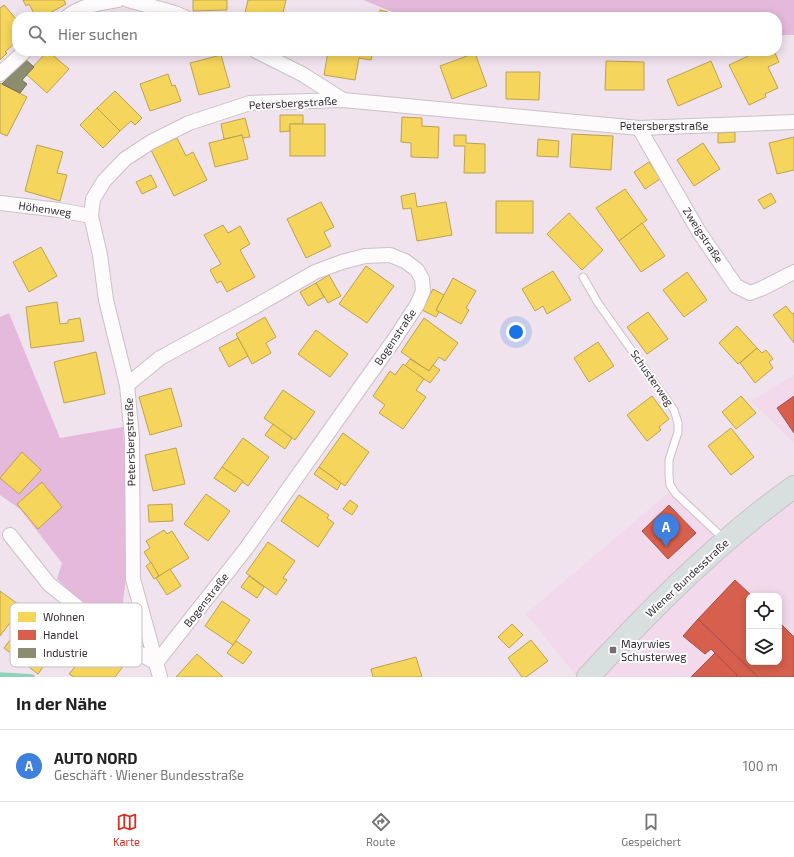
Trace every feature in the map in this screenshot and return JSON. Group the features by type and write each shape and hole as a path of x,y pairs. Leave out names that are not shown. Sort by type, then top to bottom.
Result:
{"main road":[{"name":"Wiener Bundesstraße","path":"588,677 645,617 725,541 770,504 794,488"}],"street":[{"path":"73,12 97,3 118,0"},
{"path":"128,0 171,12"},
{"path":"0,74 20,56"},
{"path":"266,56 302,74 343,100"},
{"name":"Petersbergstraße","path":"140,603 133,579 132,438 127,384 106,300 100,255 90,216 93,199 104,181 125,159 151,142 189,123 250,103 343,100 639,128 794,122"},
{"name":"Zweigstraße","path":"639,128 699,232 736,286 750,292 763,288 794,272"},
{"name":"Höhenweg","path":"0,203 59,210 90,216"},
{"name":"Bogenstraße","path":"127,384 160,358 315,272 342,262 365,256 390,255 405,261 417,270 422,279 422,291 417,306 394,340 245,550 156,663"},
{"path":"10,535 48,584 72,603"},
{"name":"Petersbergstraße","path":"142,612 160,677"},
{"path":"142,655 156,663"}],"lane":[{"name":"Schusterweg","path":"583,277 598,303 674,410 678,423 678,432 669,460 670,485 676,494 725,541"}],"shaded area":[{"path":"363,0 794,0 794,35 782,35 782,12 393,12"},
{"path":"9,313 60,438 123,427 129,557 123,603 83,603 57,579 62,563 20,509 0,495 0,317"},
{"path":"794,375 794,443 751,401"},
{"path":"794,480 794,677 577,677 526,614 668,493 717,533"}],"building: Wohnen":[{"path":"23,0 64,0 66,4 52,12 33,12 29,4 26,6"},
{"path":"193,0 227,0 227,10 193,11"},
{"path":"248,0 286,0 283,12 245,12"},
{"path":"4,5 12,14 12,46 5,52 7,53 0,60 0,8"},
{"path":"43,56 54,56 69,69 47,93 26,74"},
{"path":"221,56 230,87 199,95 190,63"},
{"path":"327,56 372,56 371,60 359,58 355,80 324,75"},
{"path":"467,56 476,56 487,86 452,99 440,66"},
{"path":"748,56 776,56 779,62 768,67 778,88 765,94 766,97 749,105 729,65"},
{"path":"606,61 644,62 644,90 605,90"},
{"path":"711,61 722,87 678,106 667,80"},
{"path":"506,72 540,72 539,100 506,99"},
{"path":"168,74 172,86 175,85 181,101 150,111 140,84"},
{"path":"0,83 27,97 7,136 0,133"},
{"path":"115,91 142,118 135,125 131,121 120,131 97,108"},
{"path":"97,108 120,131 103,148 80,125"},
{"path":"280,115 303,115 303,124 290,124 290,131 280,132"},
{"path":"402,117 422,118 422,126 439,127 438,158 411,157 411,143 401,142"},
{"path":"245,118 250,137 243,138 242,135 224,139 221,124"},
{"path":"290,124 325,124 325,156 290,156"},
{"path":"735,132 735,142 718,143 718,133"},
{"path":"572,134 613,136 611,170 570,167"},
{"path":"242,135 248,159 215,167 209,143"},
{"path":"454,135 466,135 466,143 485,144 485,173 464,173 465,146 454,146"},
{"path":"794,137 794,170 777,174 769,143"},
{"path":"177,138 186,156 193,152 207,180 174,196 151,150"},
{"path":"538,139 559,141 558,157 537,156"},
{"path":"703,143 720,169 694,186 677,160"},
{"path":"37,145 63,152 57,173 67,175 60,201 25,191"},
{"path":"649,162 660,179 645,189 634,172"},
{"path":"151,175 157,187 142,194 136,182"},
{"path":"625,189 647,220 619,241 596,208"},
{"path":"415,193 417,207 446,202 452,235 417,241 411,208 403,209 401,196"},
{"path":"771,193 776,202 764,209 758,200"},
{"path":"496,201 533,201 533,233 496,233"},
{"path":"321,202 334,227 324,232 331,246 306,258 287,219"},
{"path":"569,213 603,250 582,270 547,234"},
{"path":"642,223 665,256 641,272 619,241"},
{"path":"223,225 228,233 240,226 250,244 240,250 255,277 227,292 221,281 217,283 210,270 221,264 204,235"},
{"path":"41,247 57,276 29,292 13,262"},
{"path":"366,266 394,286 367,323 339,304"},
{"path":"553,271 571,300 547,314 543,306 535,311 522,289"},
{"path":"687,272 707,300 684,317 663,290"},
{"path":"329,275 341,296 328,303 316,283"},
{"path":"453,278 476,291 466,308 469,310 461,324 436,310"},
{"path":"316,283 324,297 308,306 300,292"},
{"path":"433,289 444,295 436,310 439,312 436,317 422,310"},
{"path":"57,302 60,324 68,323 68,320 80,318 84,341 31,348 26,307"},
{"path":"786,306 792,314 794,313 794,343 773,315"},
{"path":"648,312 668,339 647,354 627,327"},
{"path":"265,317 276,337 266,343 271,353 252,364 236,334"},
{"path":"424,318 458,343 445,361 439,357 429,371 401,352"},
{"path":"737,326 757,348 738,364 719,343"},
{"path":"316,330 348,354 330,377 298,354"},
{"path":"238,338 248,356 229,367 219,348"},
{"path":"598,342 614,366 589,382 574,358"},
{"path":"757,348 762,353 766,350 773,359 769,362 773,368 755,383 740,363"},
{"path":"96,352 105,394 64,403 54,362"},
{"path":"410,359 429,371 433,365 440,370 430,383 405,366"},
{"path":"403,364 424,379 416,390 426,397 403,429 379,413 385,405 373,396 390,371 395,375"},
{"path":"171,388 182,426 150,435 139,397"},
{"path":"283,390 315,412 295,440 264,418"},
{"path":"652,396 669,419 659,427 661,430 647,441 627,415"},
{"path":"741,396 756,413 736,429 722,412"},
{"path":"273,424 292,438 285,449 265,435"},
{"path":"731,428 754,457 731,475 708,446"},
{"path":"343,433 369,452 345,486 319,467"},
{"path":"243,438 269,457 248,486 222,467"},
{"path":"176,448 185,484 153,491 145,455"},
{"path":"22,452 41,470 19,494 0,478"},
{"path":"222,467 243,481 235,492 214,478"},
{"path":"319,467 341,483 337,490 314,474"},
{"path":"42,482 62,507 38,529 17,504"},
{"path":"206,494 230,511 208,541 184,524"},
{"path":"299,495 329,515 327,518 334,523 318,547 281,521"},
{"path":"350,500 358,506 352,515 343,509"},
{"path":"172,504 173,521 149,522 148,505"},
{"path":"164,530 167,534 172,531 189,558 159,576 144,552 150,548 146,541"},
{"path":"268,542 295,561 283,578 287,580 276,595 246,573"},
{"path":"151,562 159,576 154,579 146,566"},
{"path":"170,569 181,586 167,595 156,578"},
{"path":"249,576 264,587 257,598 241,587"},
{"path":"0,591 16,603 10,603 10,623 0,636"},
{"path":"222,601 250,620 233,645 205,626"},
{"path":"512,624 523,635 509,648 498,637"},
{"path":"10,640 10,653 4,648"},
{"path":"531,640 548,661 526,677 522,677 508,658"},
{"path":"236,641 252,652 243,664 227,653"},
{"path":"197,654 223,677 176,677"},
{"path":"416,657 422,677 373,677 371,669"},
{"path":"29,667 43,667 38,674"},
{"path":"75,667 122,667 115,677 74,677 69,674"}],"building: Handel":[{"path":"794,396 794,433 777,408"},
{"path":"669,505 696,533 668,559 642,531"},
{"path":"735,580 749,593 746,593 746,665 782,665 782,625 794,637 794,677 758,677 698,619"},
{"path":"698,619 758,677 736,677 737,675 711,649 705,654 683,636"},
{"path":"715,653 737,675 736,677 691,677"}],"building: Industrie":[{"path":"25,59 34,67 22,80 27,84 20,93 2,84"}],"waterway":[{"path":"0,675 32,677"}],"place":[{"name":"AUTO NORD","path":"666,547"},
{"name":"Mayrwies Schusterweg","path":"613,650"}]}
